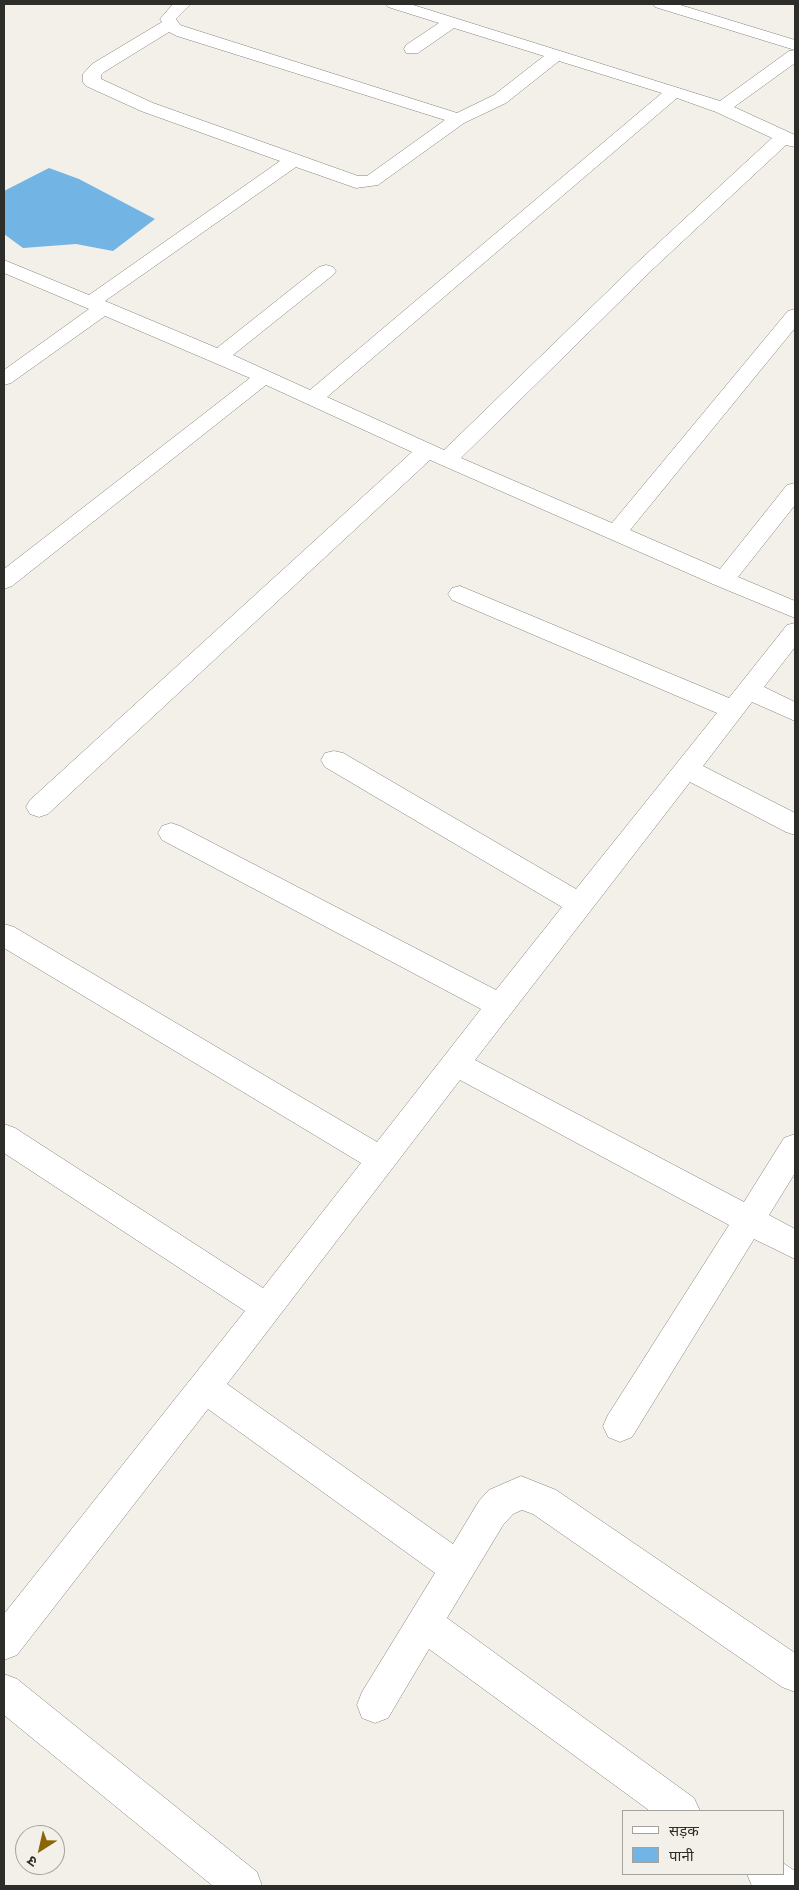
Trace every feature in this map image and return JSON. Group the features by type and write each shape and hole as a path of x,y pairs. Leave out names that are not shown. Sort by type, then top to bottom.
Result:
{"street":[{"path":"183,4 168,19 170,24 183,32 458,119"},
{"path":"39,807 437,456 648,264 789,140 722,108 674,91 556,56 452,22 420,7 394,4"},
{"path":"661,4 795,45"},
{"path":"412,49 452,22"},
{"path":"170,24 98,68 92,74 92,82 147,107 356,182 372,181 458,119 500,99 556,56"},
{"path":"722,108 792,61"},
{"path":"312,399 674,91"},
{"path":"4,380 96,306 294,160"},
{"path":"6,271 219,356 263,378 437,456 795,610"},
{"path":"219,356 326,271"},
{"path":"616,533 795,315"},
{"path":"4,581 263,378"},
{"path":"723,580 795,490"},
{"path":"460,594 740,700 795,712"},
{"path":"4,1642 267,1308 500,1006 795,630"},
{"path":"334,760 581,904"},
{"path":"686,769 795,825"},
{"path":"171,833 500,1006"},
{"path":"4,935 382,1160"},
{"path":"456,1064 795,1246"},
{"path":"4,1137 267,1308"},
{"path":"620,1426 795,1147"},
{"path":"204,1387 458,1569"},
{"path":"375,1705 491,1513 501,1502 521,1493 544,1502 795,1674"},
{"path":"424,1623 680,1810"},
{"path":"4,1692 244,1886"},
{"path":"767,1875 783,1886"}],"water":[{"path":"49,168 79,179 155,219 113,251 76,244 23,248 4,234 4,191"}]}
